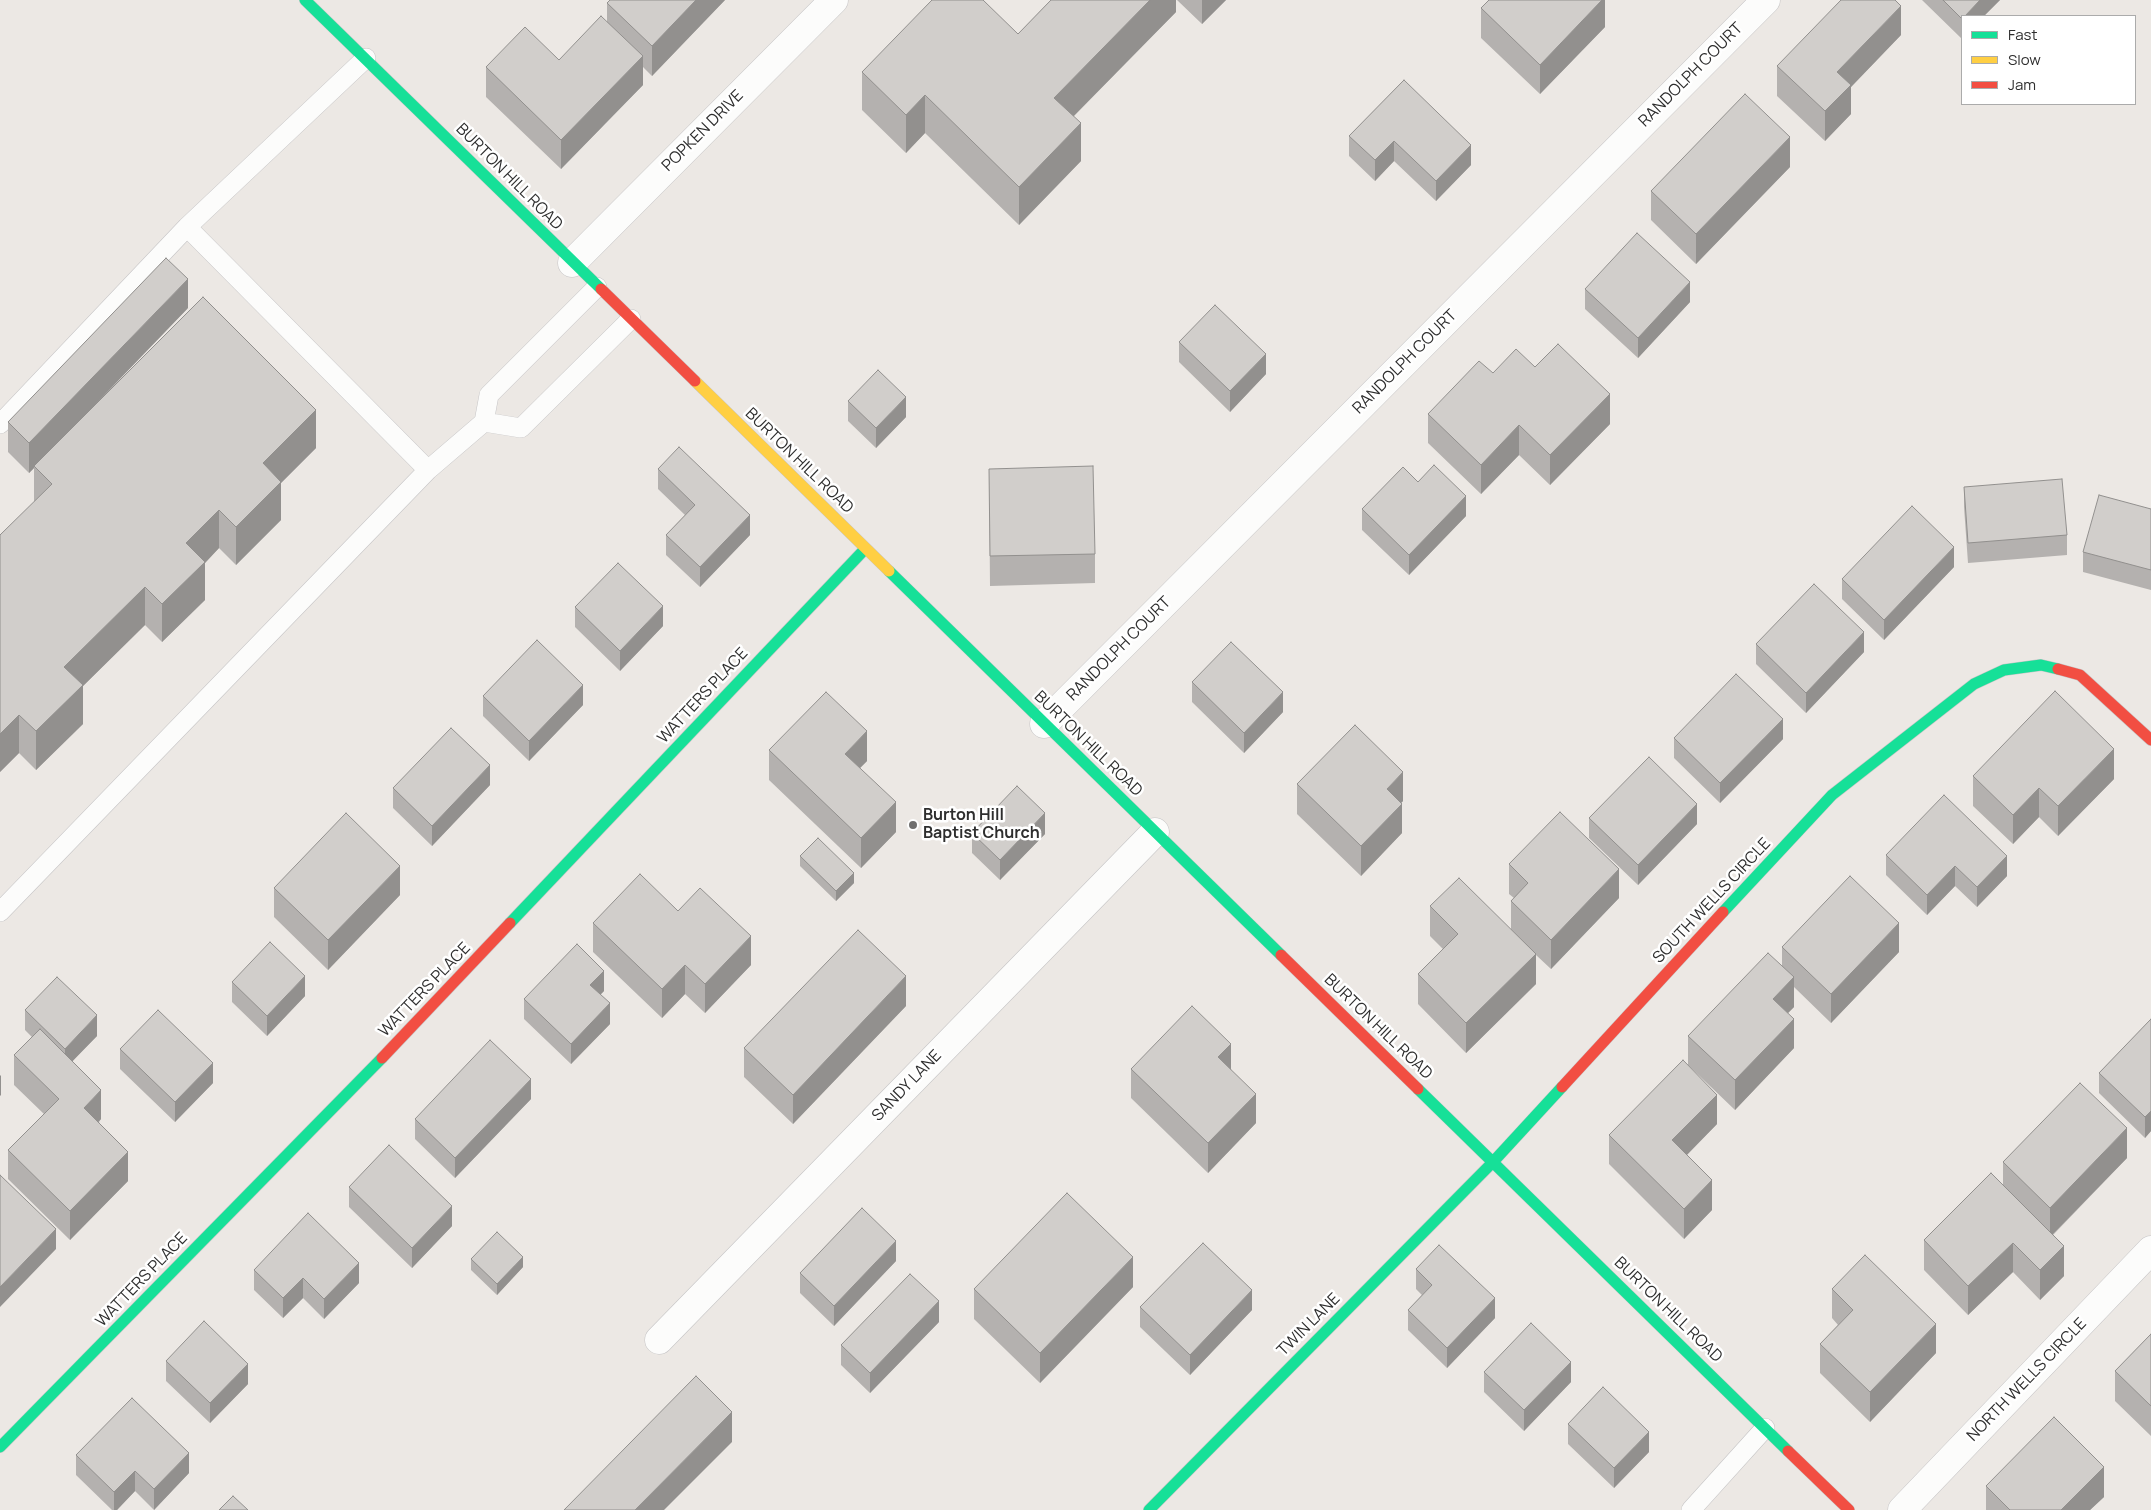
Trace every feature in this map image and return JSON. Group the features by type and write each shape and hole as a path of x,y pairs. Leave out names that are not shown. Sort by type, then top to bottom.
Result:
{"street":[{"name":"BURTON HILL ROAD","path":"306,0 572,263 1849,1510"},
{"name":"POPKEN DRIVE","path":"572,263 834,0"},
{"name":"RANDOLPH COURT","path":"1044,724 1766,0"},
{"name":"WATTERS PLACE","path":"0,1447 413,1026 865,549"},
{"name":"SOUTH WELLS CIRCLE","path":"1493,1162 1832,795 1974,684 2004,670 2041,665 2080,675 2151,740"},
{"name":"SANDY LANE","path":"659,1340 1155,832"},
{"name":"TWIN LANE","path":"1149,1510 1493,1162"},
{"name":"NORTH WELLS CIRCLE","path":"1902,1510 2151,1250"}],"lane":[{"path":"0,424 187,226 366,58"},
{"path":"187,226 428,470"},
{"path":"0,912 428,470 484,422 489,395 597,287"},
{"path":"484,422 521,428 631,319"},
{"path":"1691,1510 1765,1428"}],"building":[{"path":"610,0 696,0 652,46 607,3"},
{"path":"932,0 983,0 1018,34 1051,0 1150,0 1054,98 1081,123 1019,187 925,95 906,115 862,72"},
{"path":"1489,0 1602,0 1540,65 1481,8"},
{"path":"1841,0 1895,0 1901,6 1837,72 1851,85 1825,111 1777,66"},
{"path":"1943,0 1980,0 1966,15 1961,15 1961,18"},
{"path":"601,16 643,56 561,140 486,67 525,27 559,60"},
{"path":"1404,80 1471,145 1436,181 1394,141 1375,160 1349,136"},
{"path":"1745,94 1790,137 1696,234 1651,191"},
{"path":"1637,233 1690,282 1638,338 1585,289"},
{"path":"166,258 188,279 29,443 8,422"},
{"path":"203,297 316,410 263,463 281,482 236,527 219,510 186,543 205,562 162,604 145,587 64,667 83,685 36,731 19,715 0,734 0,535 52,484 34,466"},
{"path":"1215,305 1266,354 1230,391 1179,342"},
{"path":"1558,344 1610,394 1550,455 1519,425 1481,465 1428,414 1479,361 1493,373 1516,349 1535,367"},
{"path":"878,370 906,397 876,428 848,401"},
{"path":"679,447 750,515 700,567 666,535 695,505 658,469"},
{"path":"1434,465 1466,496 1409,555 1362,509 1403,467 1418,482"},
{"path":"1093,466 1095,554 990,556 989,469"},
{"path":"2062,479 2067,535 1968,543 1964,487"},
{"path":"2099,495 2151,509 2151,570 2083,552"},
{"path":"1912,506 1954,547 1884,620 1842,579"},
{"path":"618,563 663,606 620,651 575,607"},
{"path":"1814,584 1864,632 1806,693 1756,644"},
{"path":"537,640 583,685 529,741 483,696"},
{"path":"1231,642 1283,692 1244,733 1192,682"},
{"path":"1736,674 1783,719 1720,783 1674,738"},
{"path":"2055,691 2114,749 2058,806 2039,788 2013,815 1973,776"},
{"path":"826,692 867,731 845,754 896,802 861,838 769,750"},
{"path":"1355,725 1403,772 1387,789 1402,804 1361,846 1297,784"},
{"path":"451,728 490,765 432,826 393,788"},
{"path":"1649,757 1697,804 1638,865 1589,818"},
{"path":"1017,786 1045,813 1000,860 972,833"},
{"path":"1944,795 2007,856 1977,887 1955,866 1927,895 1886,855"},
{"path":"1560,812 1619,869 1551,940 1511,901 1528,883 1509,864"},
{"path":"346,813 400,866 328,940 274,888"},
{"path":"818,838 854,873 836,891 800,856"},
{"path":"640,874 678,911 700,888 751,936 705,984 685,965 662,989 593,923"},
{"path":"1850,876 1899,923 1831,994 1782,947"},
{"path":"1459,878 1536,954 1466,1023 1418,974 1458,934 1430,906"},
{"path":"858,930 906,976 793,1095 744,1048"},
{"path":"270,942 305,976 267,1016 232,982"},
{"path":"577,944 604,971 590,985 610,1003 571,1044 524,999"},
{"path":"1768,953 1794,977 1773,999 1794,1019 1735,1080 1688,1036"},
{"path":"57,977 97,1015 65,1049 25,1010"},
{"path":"1192,1006 1231,1044 1218,1057 1256,1094 1208,1143 1131,1069"},
{"path":"158,1010 213,1063 175,1102 120,1049"},
{"path":"2151,1019 2151,1111 2145,1117 2099,1073"},
{"path":"40,1029 101,1090 84,1108 128,1152 70,1211 8,1150 59,1099 14,1055"},
{"path":"490,1040 531,1079 455,1158 415,1119"},
{"path":"1683,1060 1717,1095 1672,1140 1712,1180 1684,1209 1609,1135"},
{"path":"2080,1083 2127,1128 2050,1208 2003,1162"},
{"path":"389,1145 452,1206 412,1248 349,1187"},
{"path":"1991,1173 2064,1246 2040,1270 2013,1243 1968,1286 1924,1240"},
{"path":"0,1175 56,1229 0,1287"},
{"path":"1067,1193 1133,1257 1040,1353 974,1289"},
{"path":"862,1208 896,1241 834,1306 800,1273"},
{"path":"308,1213 359,1263 324,1299 303,1278 283,1298 254,1270"},
{"path":"497,1232 523,1257 497,1284 471,1259"},
{"path":"1203,1243 1252,1290 1190,1355 1140,1307"},
{"path":"1439,1245 1495,1298 1447,1348 1408,1310 1432,1285 1416,1269"},
{"path":"1865,1255 1936,1324 1870,1392 1820,1344 1853,1310 1832,1289"},
{"path":"910,1274 939,1301 870,1373 841,1345"},
{"path":"204,1321 248,1364 210,1403 166,1361"},
{"path":"1531,1323 1571,1362 1524,1410 1484,1372"},
{"path":"2151,1334 2151,1406 2115,1371"},
{"path":"696,1376 732,1412 635,1510 564,1510"},
{"path":"1603,1387 1649,1432 1614,1468 1568,1424"},
{"path":"132,1398 189,1453 154,1489 135,1471 114,1492 76,1455"},
{"path":"2054,1417 2104,1467 2061,1510 2010,1510 1986,1486"},
{"path":"233,1496 248,1510 219,1510"}],"traffic: fast":[{"path":"305,0 601,289"},
{"path":"510,923 865,549"},
{"path":"889,571 1281,955"},
{"path":"1723,912 1832,795 1974,684 2004,670 2041,665 2058,669"},
{"path":"0,1447 382,1058"},
{"path":"1149,1510 1493,1162 1562,1087"},
{"path":"1418,1089 1788,1451"}],"traffic: slow":[{"path":"695,381 889,571"}],"traffic: jam":[{"path":"601,289 695,381"},
{"path":"2058,669 2080,675 2151,740"},
{"path":"1562,1087 1723,912"},
{"path":"382,1058 510,923"},
{"path":"1281,955 1418,1089"},
{"path":"1788,1451 1849,1510"}],"place":[{"name":"Burton Hill Baptist Church","path":"913,825"}]}
